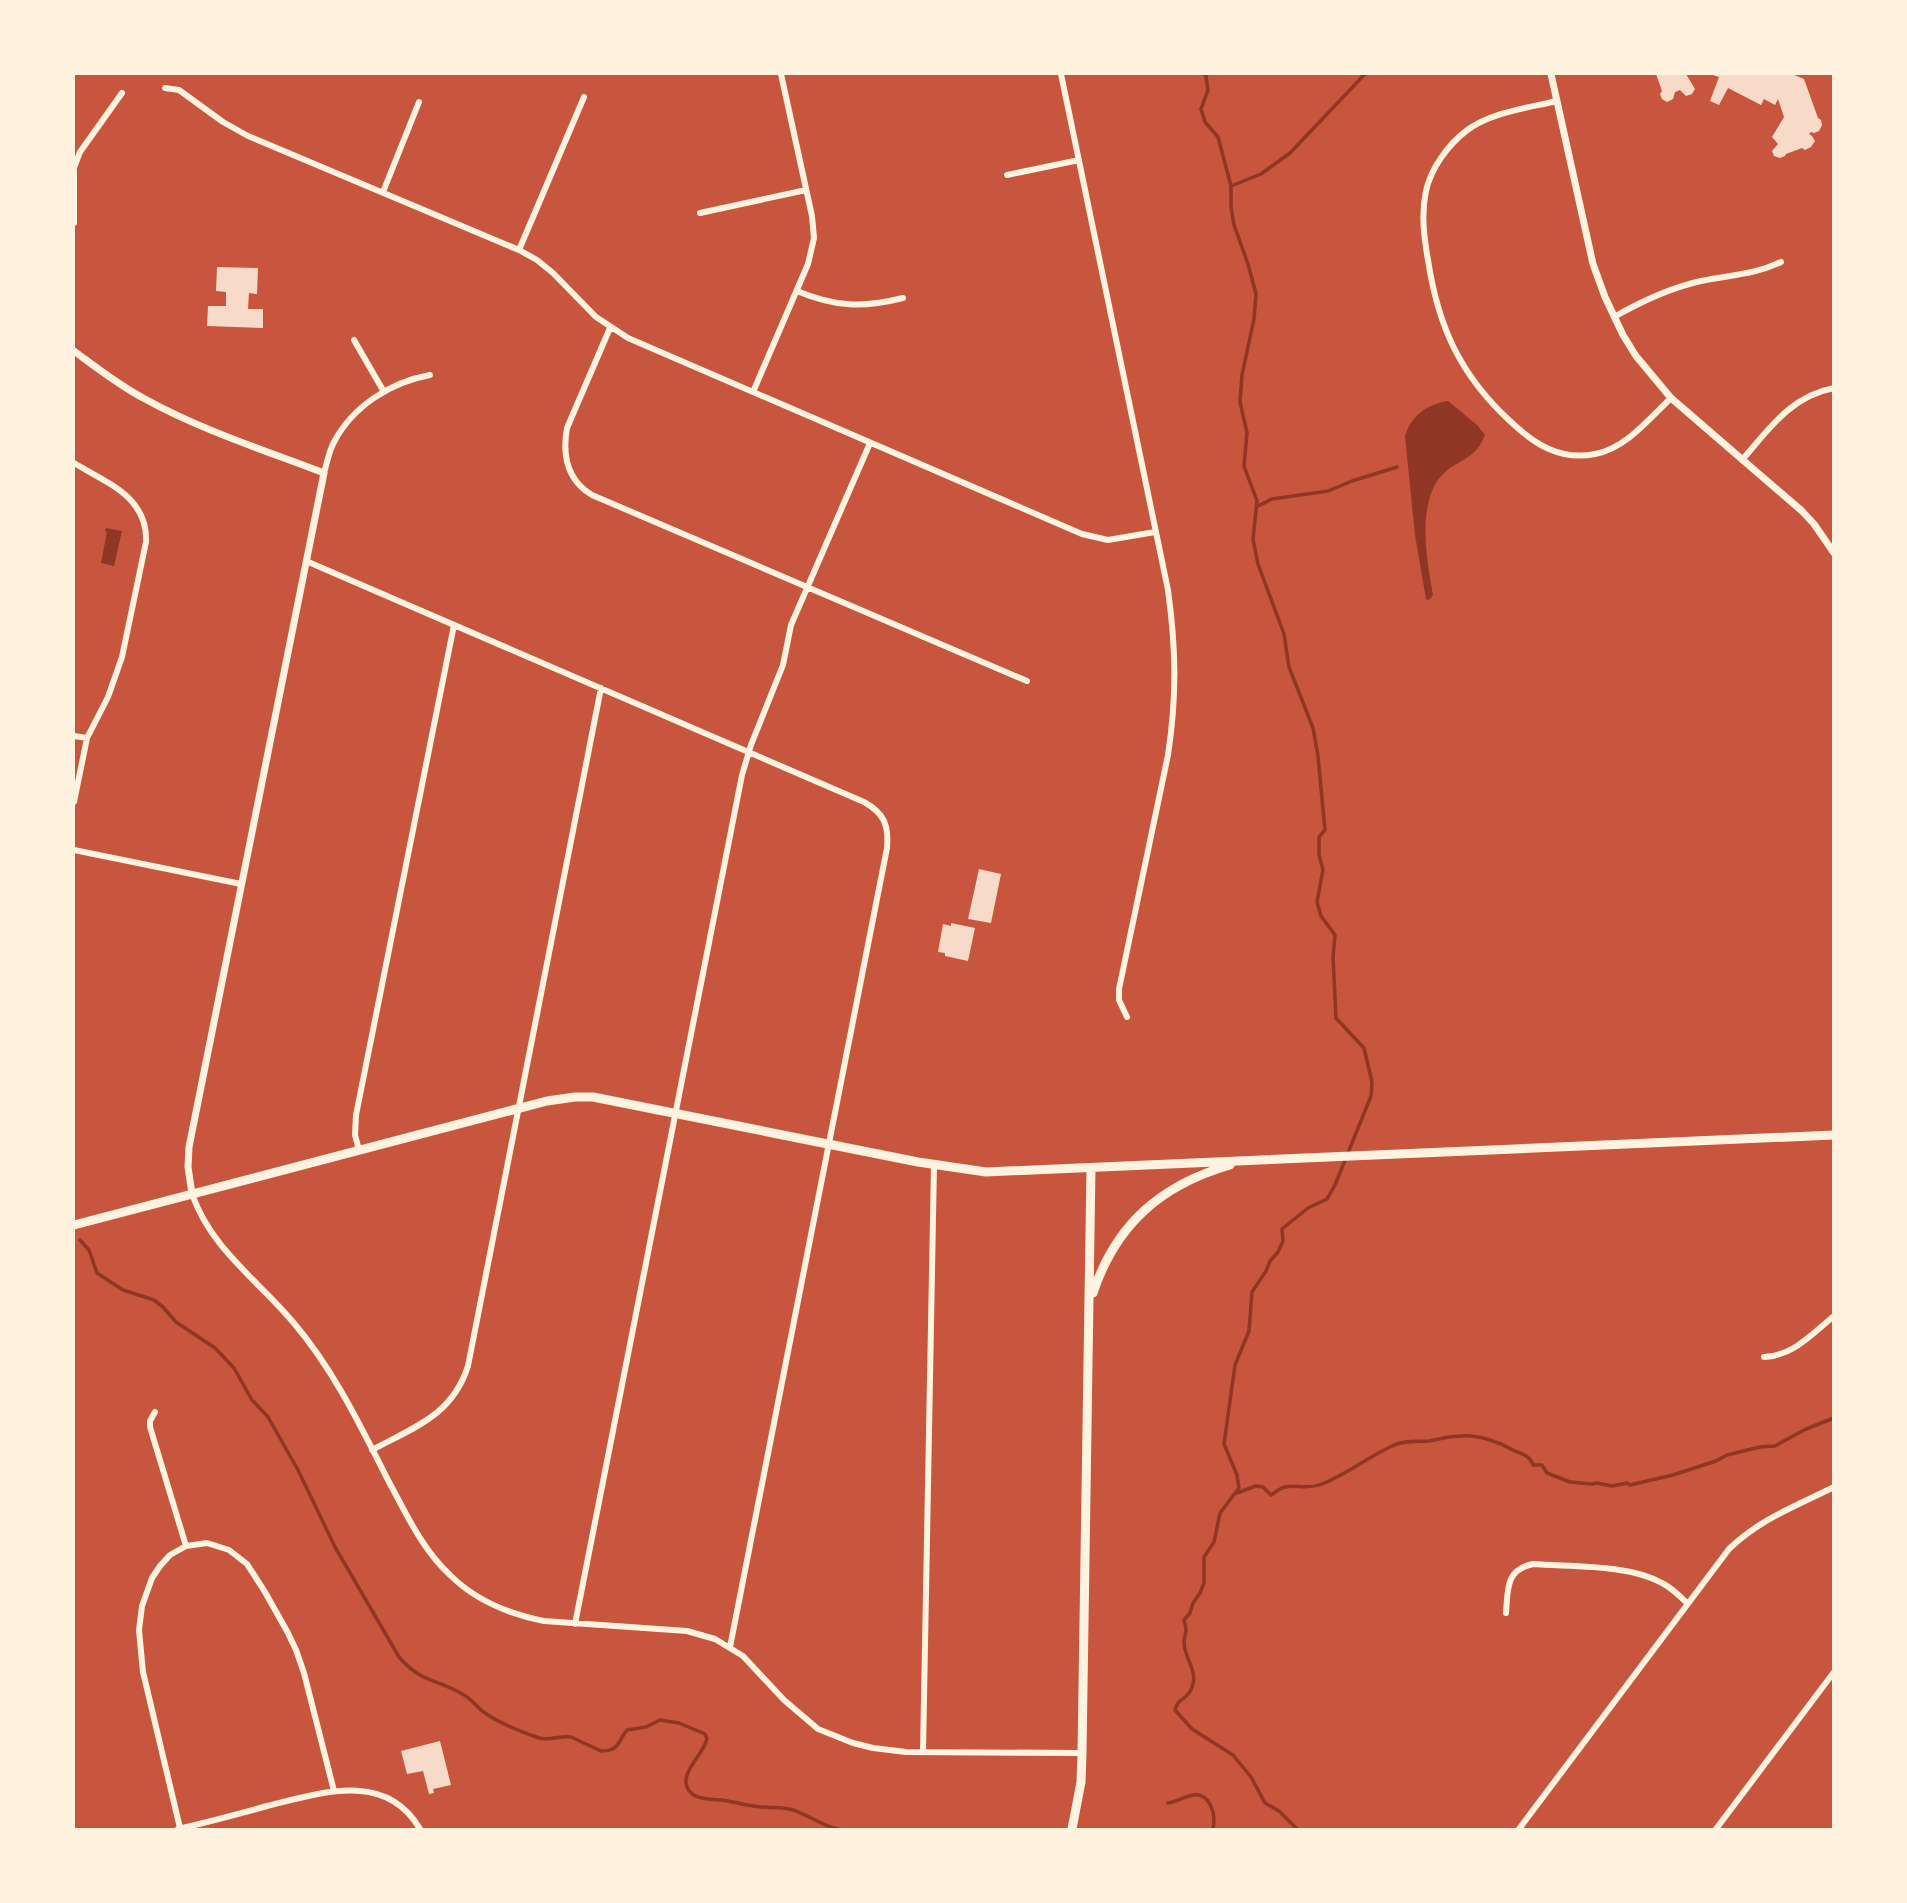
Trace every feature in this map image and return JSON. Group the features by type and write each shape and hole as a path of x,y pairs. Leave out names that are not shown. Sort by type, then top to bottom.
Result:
{"main road":[{"path":"76,1224 547,1101 575,1097 593,1097 934,1165 986,1172 1833,1135"},
{"path":"1090,1301 1103,1268 1117,1243 1149,1205 1185,1181 1246,1161"},
{"path":"1072,1829 1081,1782 1082,1753 1091,1168"}],"street":[{"path":"753,392 797,291 812,252 814,238 781,74"},
{"path":"1061,74 1171,611 1175,682 1173,723 1119,989 1119,1000 1126,1017"},
{"path":"1551,74 1592,264 1614,317 1636,356 1671,398 1808,517 1833,553"},
{"path":"165,88 179,90 223,122 248,136 519,250 553,273 587,310 628,338 1094,538 1118,539 1155,532"},
{"path":"74,223 74,168 80,152 122,93"},
{"path":"519,250 584,97"},
{"path":"1557,101 1477,124 1466,131 1439,160 1426,189 1423,214 1433,290 1440,315 1461,363 1492,404 1526,436 1549,450 1570,455 1597,454 1609,450 1632,435 1671,398"},
{"path":"383,192 419,102"},
{"path":"1007,175 1079,160"},
{"path":"700,213 806,190"},
{"path":"1614,317 1662,292 1697,281 1757,272 1781,262"},
{"path":"797,291 832,303 851,305 903,298"},
{"path":"610,328 567,428 565,456 575,482 592,495 1027,681"},
{"path":"354,340 384,391"},
{"path":"74,351 125,387 158,406 324,473"},
{"path":"430,375 407,380 384,391 360,410 334,442 324,473 189,1147 188,1167 192,1194 202,1218 222,1248 278,1304 311,1345 340,1390 418,1536 450,1576 473,1594 502,1609 534,1619 687,1631 707,1637 743,1656 784,1700 818,1729 853,1743 873,1748 923,1752 1082,1753"},
{"path":"1742,460 1791,406 1813,393 1833,388"},
{"path":"575,1624 748,752 783,665 791,625 870,443"},
{"path":"74,463 134,502 147,532 122,657 108,697 87,738 74,802"},
{"path":"306,561 864,802 877,809 885,822 887,848 730,1647"},
{"path":"359,1150 355,1135 356,1115 454,625"},
{"path":"372,1450 438,1412 451,1400 464,1377 601,688"},
{"path":"74,736 87,738"},
{"path":"74,850 242,884"},
{"path":"923,1752 934,1165"},
{"path":"1764,1357 1782,1354 1794,1348 1833,1316"},
{"path":"155,1412 150,1427 186,1546"},
{"path":"1519,1829 1729,1549 1769,1518 1833,1487"},
{"path":"334,1791 296,1650 247,1564 229,1550 207,1543 186,1546 170,1555 152,1578 142,1606 139,1630 143,1672 178,1829 334,1791 368,1792 386,1798 408,1813 420,1829"},
{"path":"1506,1613 1512,1576 1524,1566 1533,1564 1642,1575 1663,1583 1688,1604"},
{"path":"1716,1829 1833,1672"}],"shaded area":[{"path":"1448,401 1485,435 1473,453 1445,472 1430,498 1426,514 1426,548 1433,595 1429,600 1426,599 1415,535 1405,436 1411,423 1421,412"},
{"path":"106,528 122,531 114,566 101,563"}],"building":[{"path":"1656,74 1686,74 1695,89 1692,94 1686,96 1680,90 1675,92 1673,99 1667,102 1660,94 1662,91"},
{"path":"1710,74 1792,74 1804,79 1822,125 1819,131 1809,134 1815,141 1811,147 1780,158 1774,156 1772,151 1778,144 1772,137 1784,117 1778,99 1775,105 1764,99 1761,105 1728,88 1719,105 1710,101 1719,77"},
{"path":"217,267 258,268 257,294 249,293 248,309 263,309 263,328 207,326 208,306 226,306 226,292 216,291"},
{"path":"979,869 1001,874 991,923 968,919"},
{"path":"951,923 975,928 968,961 938,952 943,924 951,926"},
{"path":"440,1741 451,1785 433,1789 434,1793 429,1794 423,1771 407,1774 401,1751"}],"waterway":[{"path":"1204,74 1208,90 1201,109 1205,122 1218,137 1231,186 1234,225 1256,294 1240,402 1247,433 1244,466 1257,501 1253,539 1258,564 1284,634 1289,667 1313,728 1318,756 1325,830 1319,837 1319,855 1323,870 1317,902 1321,916 1335,935 1333,957 1336,1018 1364,1048 1372,1082 1371,1096 1335,1185 1327,1199 1308,1208 1282,1229 1283,1241 1278,1252 1252,1292 1249,1331 1235,1365 1224,1444 1237,1475 1239,1488 1220,1513 1214,1542 1204,1557 1204,1583 1184,1620 1185,1649 1194,1679 1189,1693 1175,1710 1192,1729 1233,1755 1251,1777 1265,1803 1279,1811 1297,1829"},
{"path":"1231,186 1261,174 1290,153 1365,74"},
{"path":"1256,507 1272,499 1328,491 1397,467"},
{"path":"80,1240 89,1250 97,1273 123,1290 154,1300 176,1322 215,1348 234,1368 252,1400 268,1417 298,1470 335,1547 399,1657 415,1672 464,1695 503,1724 543,1739 571,1737 601,1751 618,1745 627,1730 646,1727 660,1720 679,1723 705,1734 707,1739 686,1778 692,1794 757,1807 789,1809 838,1829"},
{"path":"1237,1493 1256,1486 1263,1487 1271,1495 1285,1487 1317,1486 1397,1444 1453,1436 1481,1437 1501,1444 1527,1457 1533,1465 1542,1465 1547,1473 1570,1482 1630,1485 1673,1475 1727,1455 1775,1446 1834,1418"},
{"path":"1168,1803 1189,1796 1202,1796 1210,1804 1213,1829"}]}
